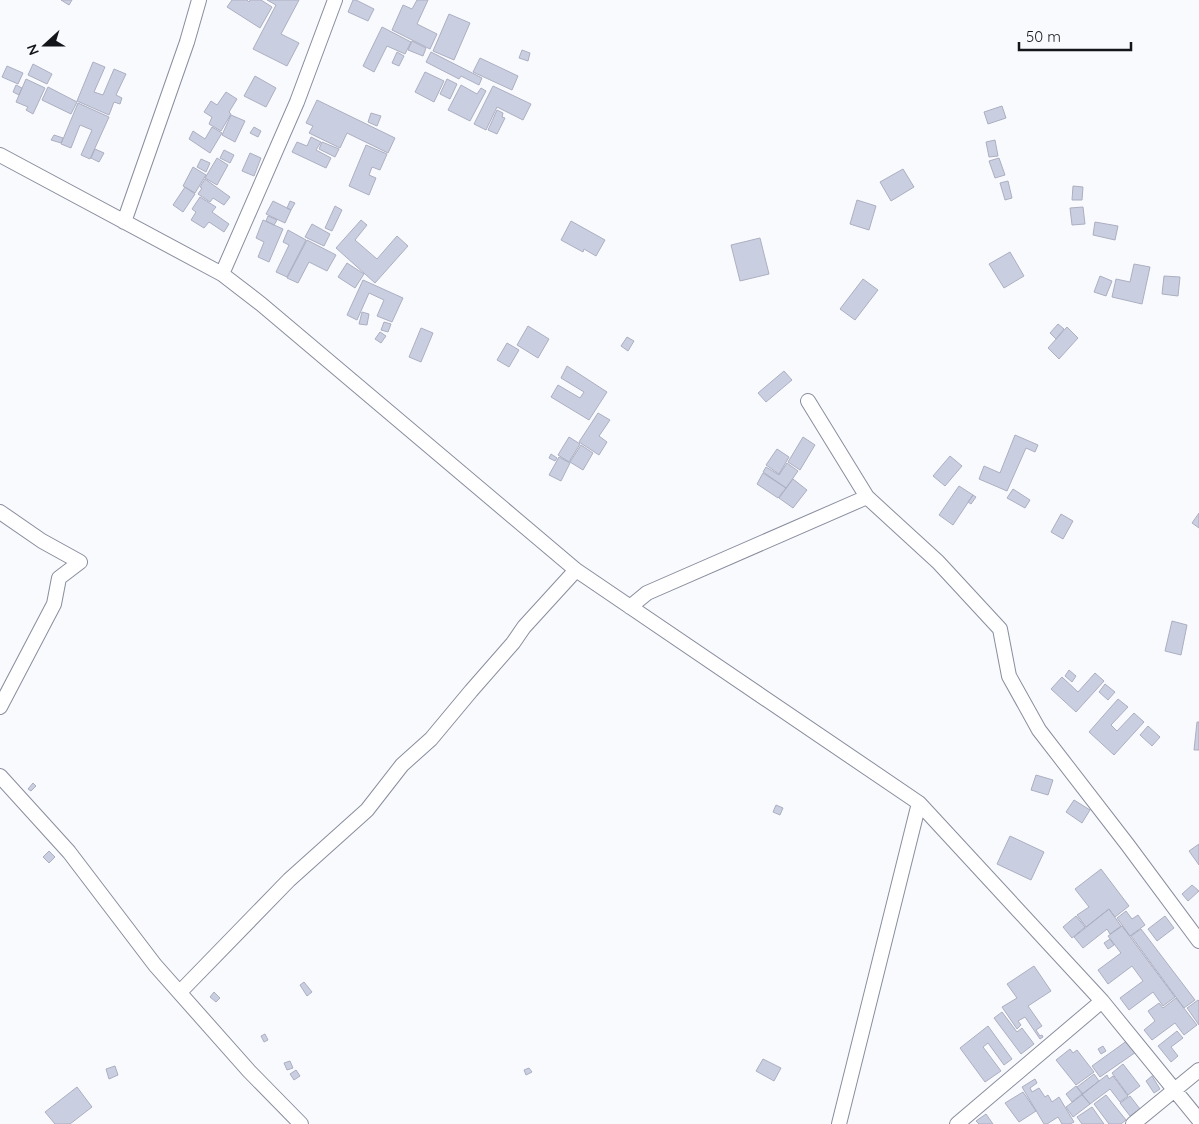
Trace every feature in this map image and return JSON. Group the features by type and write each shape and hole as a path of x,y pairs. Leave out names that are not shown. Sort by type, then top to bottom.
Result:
{"street":[{"path":"124,222 200,0"},
{"path":"222,274 297,102 335,0"},
{"path":"0,155 222,274 262,304 576,570 919,804 1102,1001 1199,1120"},
{"path":"808,401 867,497 938,562 1000,629 1009,676 1038,730 1133,852 1199,941"},
{"path":"630,607 647,593 867,497"},
{"path":"0,512 42,541 80,562 59,578 54,604 0,707"},
{"path":"180,992 289,880 367,810 402,765 431,739 470,691 513,643 524,627 576,570"},
{"path":"0,776 69,852 156,965 249,1071 301,1124"},
{"path":"839,1124 919,804"},
{"path":"957,1124 1102,1001"},
{"path":"1132,1124 1199,1070"}],"building":[{"path":"61,0 72,0 69,5"},
{"path":"232,0 247,0 249,2 250,0 261,0 272,7 260,28 227,7"},
{"path":"267,0 299,0 281,34 299,43 287,66 253,49 276,5"},
{"path":"353,0 374,9 368,21 348,12"},
{"path":"417,0 428,0 417,24 437,34 430,49 392,30 403,5 412,9"},
{"path":"449,14 470,23 454,60 433,51"},
{"path":"382,27 411,42 405,54 387,46 374,72 363,66"},
{"path":"412,41 426,48 423,56 408,50"},
{"path":"522,50 530,53 528,61 519,58"},
{"path":"397,52 404,56 399,66 392,63"},
{"path":"431,52 482,78 479,85 461,76 459,79 426,62"},
{"path":"480,58 518,76 512,90 473,72"},
{"path":"93,62 105,67 94,92 103,95 114,69 126,74 116,95 122,98 120,104 114,102 109,115 77,101"},
{"path":"33,64 52,74 47,84 28,75"},
{"path":"7,66 23,73 18,84 2,77"},
{"path":"425,72 444,81 434,102 415,92"},
{"path":"255,76 276,88 266,107 244,96"},
{"path":"26,79 45,88 33,114 26,110 28,107 16,102"},
{"path":"447,79 457,84 450,99 440,94"},
{"path":"16,85 22,88 19,95 13,92"},
{"path":"461,85 477,94 481,88 486,91 470,121 448,110"},
{"path":"493,86 531,104 523,120 497,107 486,130 474,124"},
{"path":"48,87 77,102 71,114 42,100"},
{"path":"226,92 237,99 221,131 209,124 212,117 204,112 211,101 217,105"},
{"path":"317,100 395,138 388,153 347,133 340,148 309,133 313,126 306,123"},
{"path":"78,103 109,117 90,159 81,155 92,130 80,125 71,148 61,144"},
{"path":"1002,106 1006,118 988,124 984,112"},
{"path":"497,110 503,113 502,117 505,118 497,134 488,130"},
{"path":"371,113 381,116 377,126 368,122"},
{"path":"231,115 245,121 235,142 222,135"},
{"path":"212,127 222,133 210,153 189,139 193,131 205,139"},
{"path":"254,127 261,131 258,137 250,133"},
{"path":"54,135 63,138 61,143 51,140"},
{"path":"311,137 321,142 316,150 331,158 326,168 292,152 297,142 307,146"},
{"path":"995,140 998,156 989,157 986,142"},
{"path":"322,142 339,149 335,157 319,149"},
{"path":"366,145 387,154 380,170 372,167 369,175 376,178 369,195 349,186"},
{"path":"95,149 104,153 99,162 91,158"},
{"path":"224,150 234,155 230,163 220,158"},
{"path":"250,153 261,158 254,176 242,171"},
{"path":"217,158 228,165 217,185 205,178"},
{"path":"999,158 1005,175 995,178 989,161"},
{"path":"201,159 210,163 206,172 197,167"},
{"path":"193,167 206,175 195,193 183,186"},
{"path":"903,169 914,187 891,201 880,182"},
{"path":"205,179 230,197 224,205 213,198 210,202 198,194"},
{"path":"1008,181 1012,198 1005,200 1000,183"},
{"path":"1073,186 1083,187 1082,200 1072,200"},
{"path":"185,187 195,194 183,212 173,205"},
{"path":"200,197 216,207 212,212 229,224 224,232 209,222 204,228 191,220 196,212 192,209"},
{"path":"857,200 876,206 869,230 850,224"},
{"path":"273,201 291,210 285,223 266,214"},
{"path":"290,201 295,203 291,210 287,208"},
{"path":"335,206 342,210 332,231 325,228"},
{"path":"1083,207 1085,224 1072,225 1070,208"},
{"path":"268,216 277,220 274,225 266,221"},
{"path":"263,220 283,229 269,262 258,257 264,242 256,238"},
{"path":"361,220 367,225 355,240 377,259 397,236 408,246 375,283 336,248"},
{"path":"571,221 605,240 596,256 584,249 583,252 561,240"},
{"path":"1095,222 1118,226 1115,240 1093,235"},
{"path":"312,224 330,234 324,246 305,237"},
{"path":"288,230 306,240 287,277 276,272 289,245 283,242"},
{"path":"760,238 769,274 740,281 731,245"},
{"path":"307,240 336,255 327,271 309,262 298,283 287,278"},
{"path":"1010,252 1024,276 1004,288 989,264"},
{"path":"347,263 364,274 355,288 338,277"},
{"path":"1134,264 1150,267 1142,304 1112,297 1116,279 1130,282"},
{"path":"1100,276 1112,281 1106,296 1094,292"},
{"path":"1164,276 1180,277 1178,296 1162,294"},
{"path":"863,279 878,290 855,320 840,309"},
{"path":"363,280 403,298 392,322 377,316 384,300 369,293 357,320 347,315"},
{"path":"362,312 369,314 367,325 359,324"},
{"path":"384,322 391,324 388,332 381,330"},
{"path":"1058,324 1064,329 1056,339 1050,333"},
{"path":"528,326 549,339 538,358 517,345"},
{"path":"1067,327 1078,338 1059,359 1048,348"},
{"path":"421,328 433,333 421,362 409,357"},
{"path":"380,332 386,336 381,343 375,339"},
{"path":"627,337 634,341 628,351 621,346"},
{"path":"507,343 519,350 509,367 497,360"},
{"path":"567,366 607,392 589,420 551,397 558,385 580,398 584,392 561,378"},
{"path":"784,371 792,380 766,402 758,393"},
{"path":"598,413 610,420 599,436 607,442 599,455 579,442"},
{"path":"1015,435 1038,445 1035,452 1026,448 1007,491 979,479 984,466 1000,473"},
{"path":"569,437 580,444 569,462 558,455"},
{"path":"803,437 815,445 800,470 788,462"},
{"path":"581,445 593,453 583,470 570,462"},
{"path":"777,449 789,457 779,474 766,465"},
{"path":"551,454 557,458 555,461 549,458"},
{"path":"950,456 962,466 945,486 933,476"},
{"path":"559,457 570,463 561,481 549,475"},
{"path":"787,463 798,471 786,488 763,472 766,467 779,475"},
{"path":"763,473 786,488 778,498 757,484"},
{"path":"793,479 807,490 793,508 779,498"},
{"path":"959,486 973,495 953,525 939,515"},
{"path":"1013,489 1030,500 1025,508 1007,498"},
{"path":"973,495 976,497 971,504 968,502"},
{"path":"1199,513 1199,528 1192,523"},
{"path":"1061,514 1073,521 1063,539 1051,532"},
{"path":"1172,621 1187,625 1181,655 1165,651"},
{"path":"1069,670 1076,676 1072,682 1065,676"},
{"path":"1095,673 1104,681 1076,712 1051,689 1062,677 1078,692"},
{"path":"1105,684 1115,692 1108,700 1099,692"},
{"path":"1118,699 1128,707 1111,725 1117,731 1134,713 1144,722 1114,755 1089,732"},
{"path":"1197,722 1199,722 1199,750 1194,750"},
{"path":"1148,726 1160,737 1152,746 1140,735"},
{"path":"1036,775 1053,780 1048,795 1031,790"},
{"path":"33,783 36,786 31,791 28,789"},
{"path":"1074,800 1090,810 1082,823 1066,812"},
{"path":"776,805 783,808 780,815 773,812"},
{"path":"1010,836 1044,852 1031,880 997,864"},
{"path":"1199,844 1199,865 1189,851"},
{"path":"49,851 55,857 49,863 43,857"},
{"path":"1101,869 1129,906 1115,917 1109,909 1086,927 1077,915 1089,907 1075,889"},
{"path":"1192,885 1199,891 1188,901 1182,894"},
{"path":"1109,909 1121,926 1110,934 1107,929 1083,948 1074,937"},
{"path":"1126,911 1132,919 1138,915 1145,925 1130,936 1117,918"},
{"path":"1076,916 1085,927 1072,938 1063,927"},
{"path":"1165,916 1174,928 1157,941 1148,929"},
{"path":"1122,926 1175,997 1163,1006 1153,992 1129,1010 1120,998 1143,981 1132,966 1108,984 1098,970 1121,953 1108,936"},
{"path":"1141,929 1195,1000 1184,1008 1131,936"},
{"path":"1110,939 1114,945 1108,949 1104,943"},
{"path":"1034,966 1051,991 1028,1006 1042,1026 1036,1030 1043,1037 1040,1039 1025,1017 1018,1021 1021,1025 1017,1029 1002,1007 1017,998 1007,984"},
{"path":"304,982 312,992 307,996 300,985"},
{"path":"214,992 220,998 216,1002 210,997"},
{"path":"1176,998 1197,1025 1184,1035 1175,1023 1152,1040 1144,1030 1155,1021 1148,1011 1159,1003 1163,1008"},
{"path":"1199,1001 1199,1025 1187,1008"},
{"path":"1002,1012 1017,1032 1022,1028 1034,1044 1021,1054 994,1018"},
{"path":"988,1026 1012,1059 1004,1065 988,1043 983,1047 1001,1071 985,1082 960,1048"},
{"path":"1177,1031 1183,1038 1171,1047 1178,1056 1171,1062 1158,1046"},
{"path":"265,1034 268,1040 264,1042 261,1036"},
{"path":"1128,1040 1136,1052 1100,1077 1092,1066"},
{"path":"1103,1046 1106,1051 1101,1054 1098,1049"},
{"path":"1070,1049 1073,1053 1077,1050 1094,1072 1076,1085 1056,1060"},
{"path":"763,1059 781,1068 774,1081 756,1071"},
{"path":"290,1061 293,1068 287,1070 284,1063"},
{"path":"1123,1064 1140,1086 1128,1095 1112,1073"},
{"path":"115,1066 118,1075 109,1079 106,1069"},
{"path":"529,1068 532,1072 526,1075 524,1070"},
{"path":"296,1070 300,1076 294,1080 290,1074"},
{"path":"1094,1074 1099,1081 1083,1094 1077,1087"},
{"path":"1107,1075 1109,1079 1113,1076 1128,1096 1120,1102 1110,1089 1090,1104 1082,1094"},
{"path":"1152,1076 1160,1089 1154,1093 1146,1081"},
{"path":"1035,1079 1037,1083 1030,1088 1032,1092 1039,1088 1045,1097 1048,1095 1052,1102 1059,1097 1074,1122 1062,1124 1058,1117 1044,1124 1022,1087"},
{"path":"1076,1086 1082,1094 1072,1102 1066,1094"},
{"path":"77,1087 92,1107 70,1124 55,1124 45,1112"},
{"path":"1023,1092 1036,1111 1019,1122 1005,1103"},
{"path":"1082,1095 1090,1104 1073,1117 1066,1107"},
{"path":"1106,1095 1126,1120 1121,1124 1109,1124 1094,1104"},
{"path":"1130,1096 1140,1109 1130,1116 1120,1103"},
{"path":"1092,1107 1104,1124 1082,1124 1077,1117"},
{"path":"986,1114 993,1124 979,1124 976,1121"}]}
